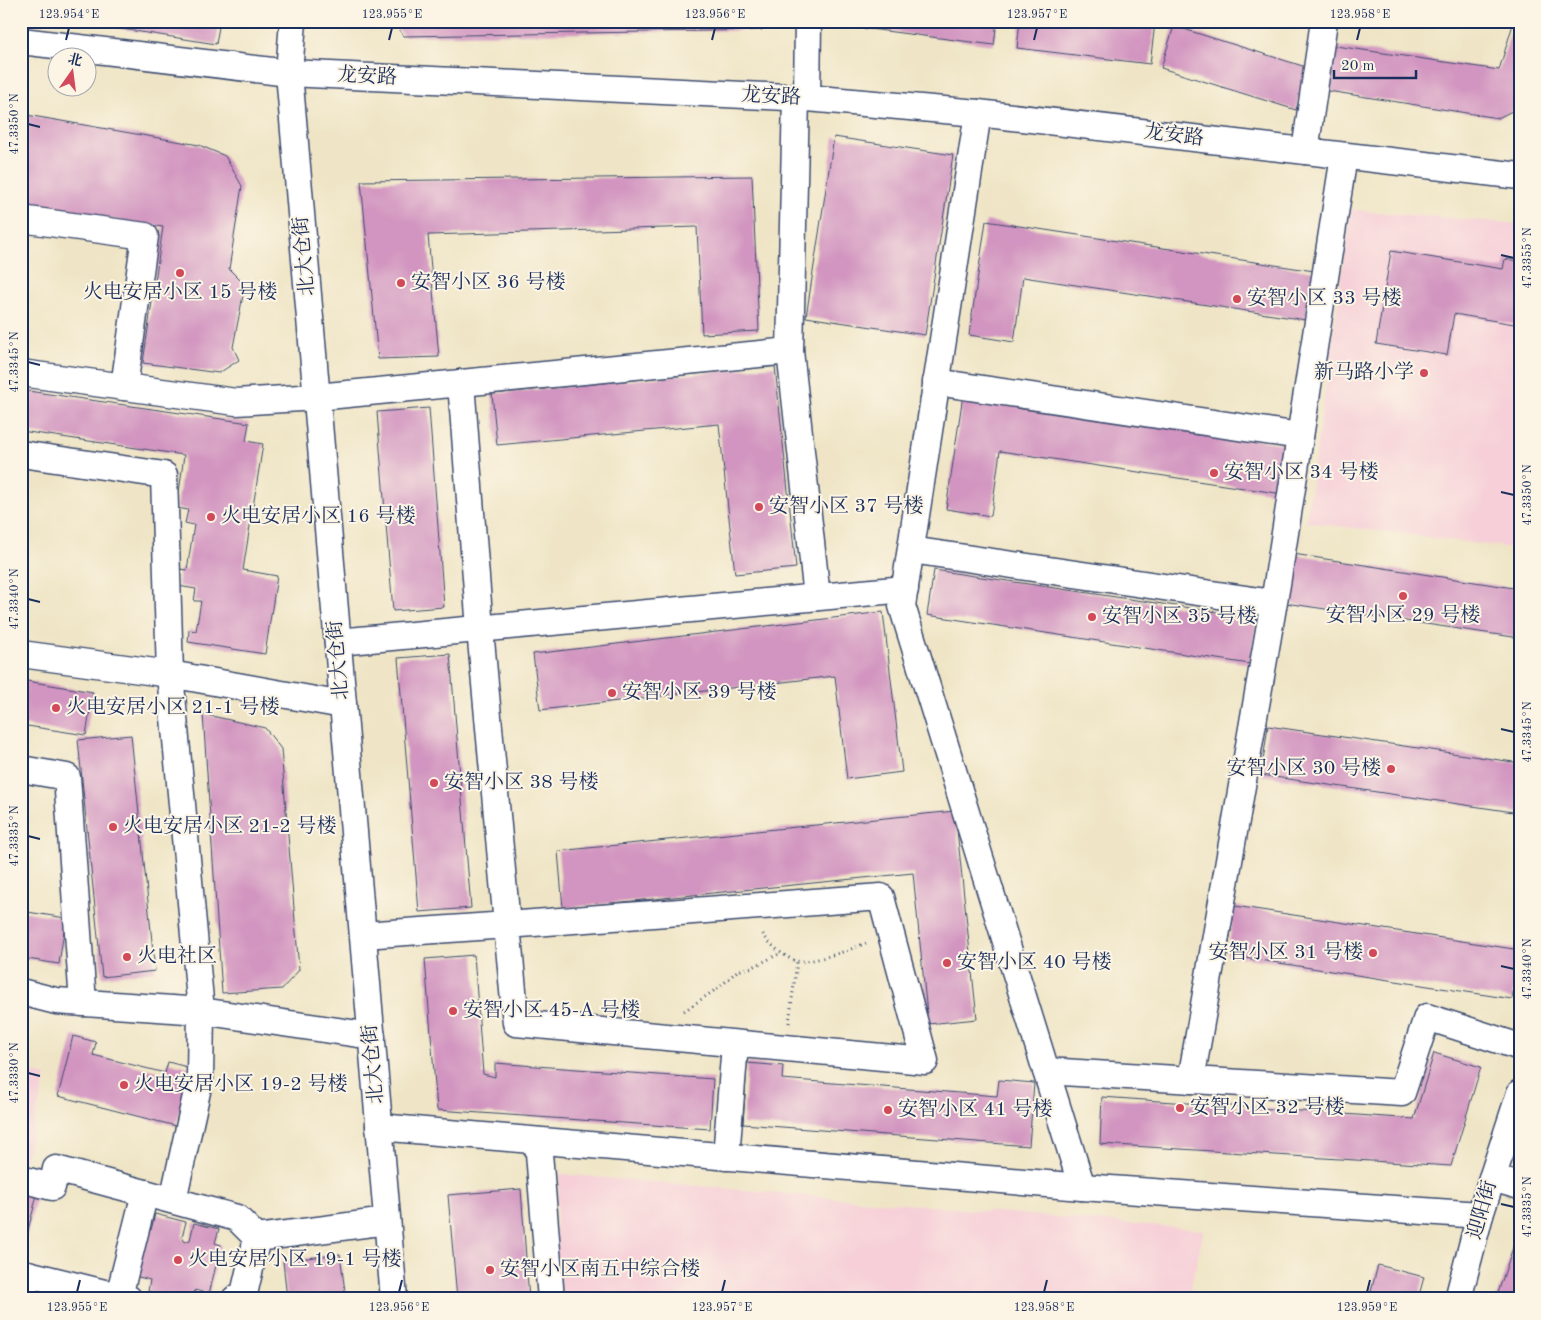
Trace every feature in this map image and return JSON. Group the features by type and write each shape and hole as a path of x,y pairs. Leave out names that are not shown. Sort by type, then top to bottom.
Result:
{"street":[{"name":"北大仓街","path":"294,21 289,73 394,1299"},
{"path":"808,21 802,98 790,351 817,597"},
{"path":"1305,151 1324,21"},
{"name":"龙安路","path":"21,41 289,73 802,98 978,113 1520,176"},
{"path":"978,113 902,606 1082,1187"},
{"path":"1192,1080 1274,604 1344,156"},
{"path":"21,219 145,236 124,387"},
{"path":"21,373 236,402 317,397 790,351"},
{"path":"936,382 1300,436"},
{"path":"363,935 508,925 881,897 925,1061 516,1023 508,925 480,628 461,383"},
{"path":"21,454 164,475 170,674 201,1011 200,1078 173,1200"},
{"path":"911,550 1274,604"},
{"path":"338,642 905,589"},
{"path":"21,654 170,674 343,705"},
{"path":"21,769 66,777 83,1003"},
{"path":"21,992 56,1001 201,1011 372,1036"},
{"path":"1046,1071 1402,1094 1427,1017 1520,1047"},
{"path":"726,1157 735,1044"},
{"name":"迎阳街","path":"1458,1299 1480,1215 1520,1093"},
{"path":"379,1127 1082,1187 1480,1215"},
{"path":"538,1141 550,1299"},
{"path":"21,1179 52,1187 56,1169 237,1218 257,1238"},
{"path":"1492,1178 1520,1186"},
{"path":"24,1282 124,1298 145,1193"},
{"path":"257,1238 387,1221"},
{"path":"235,1299 244,1294 257,1238"}],"path":[{"path":"749,907 766,939 781,953 797,962 825,957 853,948 890,931"},
{"path":"674,1038 676,1017 721,986 737,971 753,967 781,953"},
{"path":"786,1048 797,962"}],"shaded area":[{"name":"新马路小学","path":"1351,210 1520,224 1520,549 1306,522"},
{"path":"21,1069 46,1076 25,1160 21,1159"},
{"path":"560,1174 1204,1230 1188,1299 562,1299 554,1248"}],"building":[{"path":"72,21 220,21 216,44"},
{"path":"391,21 762,21 762,30 404,36"},
{"path":"839,21 997,21 994,45 839,25"},
{"path":"1020,21 1139,21 1155,23 1150,64 1017,48"},
{"path":"1514,21 1520,21 1520,107 1498,118 1322,90 1329,45 1499,70"},
{"path":"1174,26 1309,68 1296,110 1161,68"},
{"path":"21,114 199,145 225,156 242,186 229,269 245,285 233,347 239,360 219,373 143,363 163,227 21,206"},
{"path":"834,137 953,155 925,335 806,317"},
{"name":"安智小区 36 号楼","path":"752,176 759,331 702,334 697,227 428,235 439,357 378,359 361,181"},
{"name":"安智小区 33 号楼","path":"986,221 1314,271 1306,320 1023,277 1014,342 969,335"},
{"name":"新马路小学","path":"1391,251 1503,269 1505,259 1520,261 1520,325 1454,314 1447,355 1376,344"},
{"name":"安智小区 37 号楼","path":"775,366 796,568 735,574 719,424 497,445 492,394"},
{"name":"火电安居小区 16 号楼","path":"21,390 249,423 246,441 263,444 243,570 277,576 265,654 188,642 189,630 196,631 201,601 194,601 196,589 178,586 180,569 187,570 194,525 185,523 188,510 177,508 184,455 21,431"},
{"name":"安智小区 34 号楼","path":"963,395 1291,445 1283,494 1000,451 991,516 946,509"},
{"path":"429,408 444,607 393,611 377,412"},
{"name":"安智小区 29 号楼","path":"1293,554 1520,589 1520,638 1285,603"},
{"name":"安智小区 35 号楼","path":"934,570 1257,618 1250,664 927,615"},
{"name":"安智小区 39 号楼","path":"883,612 902,772 847,779 835,676 540,710 533,654"},
{"name":"安智小区 38 号楼","path":"450,654 471,908 419,912 398,658"},
{"name":"火电安居小区 21-1 号楼","path":"21,680 93,692 86,735 21,725"},
{"path":"203,714 265,728 281,749 299,970 282,989 222,993"},
{"name":"安智小区 30 号楼","path":"1268,726 1520,763 1520,813 1261,775"},
{"name":"火电安居小区 21-2 号楼","path":"131,735 155,971 102,977 78,740"},
{"name":"安智小区 40 号楼","path":"955,811 977,1019 928,1024 913,873 563,908 558,851"},
{"name":"安智小区 31 号楼","path":"1235,906 1520,950 1512,999 1227,955"},
{"path":"21,911 66,918 59,964 21,958"},
{"name":"安智小区 45-A 号楼","path":"474,955 483,1074 495,1077 495,1063 713,1079 710,1129 437,1110 425,959"},
{"name":"火电安居小区 19-2 号楼","path":"73,1036 96,1042 93,1055 165,1073 168,1062 191,1068 176,1126 58,1096"},
{"name":"安智小区 32 号楼","path":"1434,1053 1481,1067 1451,1166 1100,1144 1102,1097 1414,1119"},
{"name":"安智小区 41 号楼","path":"747,1063 783,1066 782,1079 997,1096 999,1080 1034,1083 1029,1146 743,1124"},
{"path":"21,1186 38,1191 26,1238 21,1237"},
{"path":"521,1189 529,1299 457,1299 448,1195"},
{"name":"火电安居小区 19-1 号楼","path":"155,1214 186,1222 182,1237 185,1242 190,1240 194,1223 219,1229 215,1243 221,1245 209,1294 195,1290 193,1299 178,1299 148,1291 150,1280 135,1276 146,1230 151,1230"},
{"path":"1519,1229 1520,1299 1496,1299"},
{"path":"340,1254 346,1299 287,1299 283,1261"},
{"path":"1378,1265 1424,1277 1418,1299 1369,1299"}],"place":[{"name":"火电安居小区 15 号楼","path":"180,273"},
{"name":"安智小区 36 号楼","path":"401,283"},
{"name":"安智小区 33 号楼","path":"1237,299"},
{"name":"新马路小学","path":"1424,373"},
{"name":"安智小区 34 号楼","path":"1214,473"},
{"name":"安智小区 37 号楼","path":"759,507"},
{"name":"火电安居小区 16 号楼","path":"211,517"},
{"name":"安智小区 29 号楼","path":"1403,596"},
{"name":"安智小区 35 号楼","path":"1092,617"},
{"name":"安智小区 39 号楼","path":"612,693"},
{"name":"火电安居小区 21-1 号楼","path":"56,708"},
{"name":"安智小区 30 号楼","path":"1391,769"},
{"name":"安智小区 38 号楼","path":"434,783"},
{"name":"火电安居小区 21-2 号楼","path":"113,827"},
{"name":"安智小区 31 号楼","path":"1373,953"},
{"name":"火电社区","path":"127,957"},
{"name":"安智小区 40 号楼","path":"947,963"},
{"name":"安智小区 45-A 号楼","path":"453,1011"},
{"name":"火电安居小区 19-2 号楼","path":"124,1085"},
{"name":"安智小区 32 号楼","path":"1180,1108"},
{"name":"安智小区 41 号楼","path":"888,1110"},
{"name":"火电安居小区 19-1 号楼","path":"178,1260"},
{"name":"安智小区南五中综合楼","path":"490,1270"}]}
